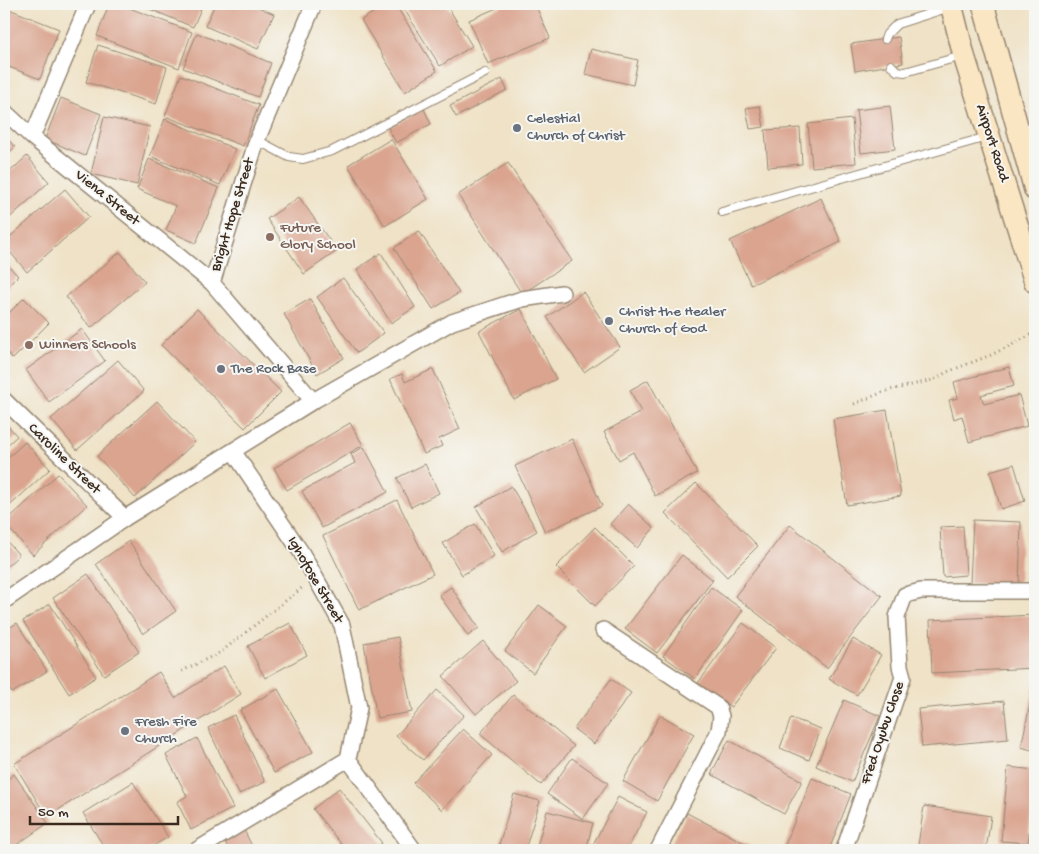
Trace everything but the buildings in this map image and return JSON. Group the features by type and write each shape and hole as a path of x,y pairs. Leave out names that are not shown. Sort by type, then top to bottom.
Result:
{"main road":[{"name":"Airport Road","path":"983,4 1027,129 1035,190"},
{"name":"Airport Road","path":"952,5 964,56 1035,282"}],"street":[{"path":"32,137 88,4"},
{"name":"Bright Hope Street","path":"313,401 212,284 256,140 314,4"},
{"name":"Viena Street","path":"4,111 32,137 212,284"},
{"path":"4,601 125,518 313,401 452,322 522,299 562,293"},
{"name":"Caroline Street","path":"4,400 125,518"},
{"name":"Ighofose Street","path":"233,451 301,552 342,625 359,708 348,759"},
{"name":"Fred Oyubu Close","path":"844,850 903,677 900,666 897,617 905,595 920,591 1035,591"},
{"path":"603,630 718,707 721,716 719,731 658,850"},
{"path":"197,850 348,759 414,850"}],"lane":[{"path":"885,39 887,34 897,24 952,5"},
{"path":"891,65 897,72 905,72 964,56"},
{"path":"256,140 290,157 303,159 317,155 332,150 485,73"},
{"path":"722,212 990,137"}],"path":[{"path":"854,404 886,390 933,380 947,372 991,355 1035,334"},
{"path":"182,671 221,652 315,577"}],"place":[{"name":"Celestial Church of Christ","path":"517,128"},
{"name":"Future Glory School","path":"270,237"},
{"name":"Christ the Healer Church of God","path":"609,321"},
{"name":"Winners Schools","path":"29,345"},
{"name":"The Rock Base","path":"221,369"},
{"name":"Fresh Fire Church","path":"125,731"}]}
